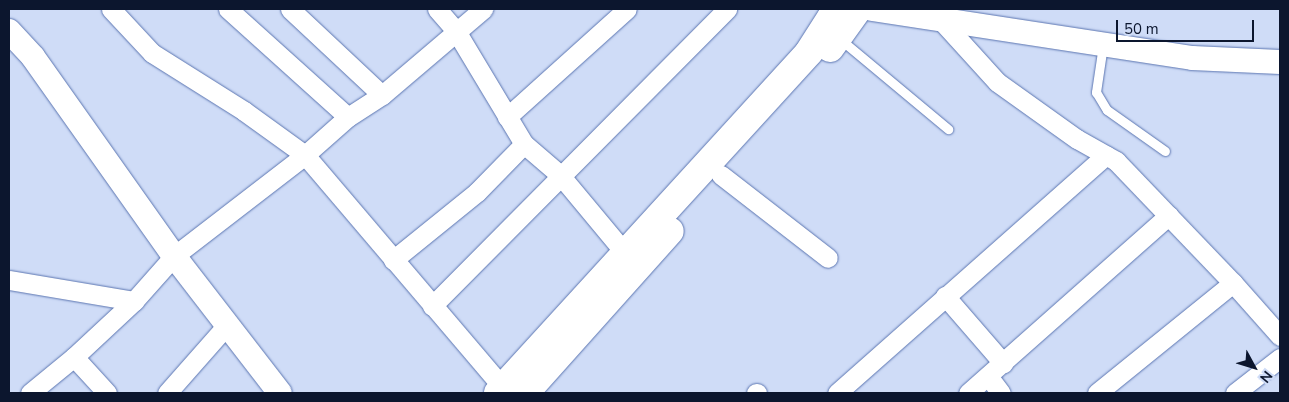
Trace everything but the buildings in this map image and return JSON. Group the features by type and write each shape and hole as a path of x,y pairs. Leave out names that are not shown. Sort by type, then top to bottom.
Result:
{"main road":[{"path":"509,391 624,253 809,52 832,16 834,9"},
{"path":"509,391 721,175 814,72 858,9"}],"street":[{"path":"111,9 152,53 244,111 306,155 432,306 509,391"},
{"path":"228,9 348,117"},
{"path":"290,9 382,95"},
{"path":"437,9 456,32 524,144 560,175 624,253"},
{"path":"30,393 74,357 134,301 174,256 306,155 348,117 382,95 483,9"},
{"path":"507,117 627,9"},
{"path":"432,306 560,175 727,9"},
{"path":"872,9 1192,58 1280,62"},
{"path":"939,18 997,82 1055,125 1116,162 1169,215 1280,336"},
{"path":"9,31 33,57 174,256 280,393"},
{"path":"393,260 477,192 524,144"},
{"path":"837,393 1106,155"},
{"path":"721,175 828,258"},
{"path":"968,393 1169,215"},
{"path":"9,280 134,301"},
{"path":"1097,393 1233,283"},
{"path":"946,296 1002,363"},
{"path":"167,393 227,324"},
{"path":"74,357 107,393"},
{"path":"1235,393 1280,358"},
{"path":"988,376 1001,393"}],"lane":[{"path":"838,37 948,129"},
{"path":"1103,44 1096,92 1107,110 1165,151"}]}
